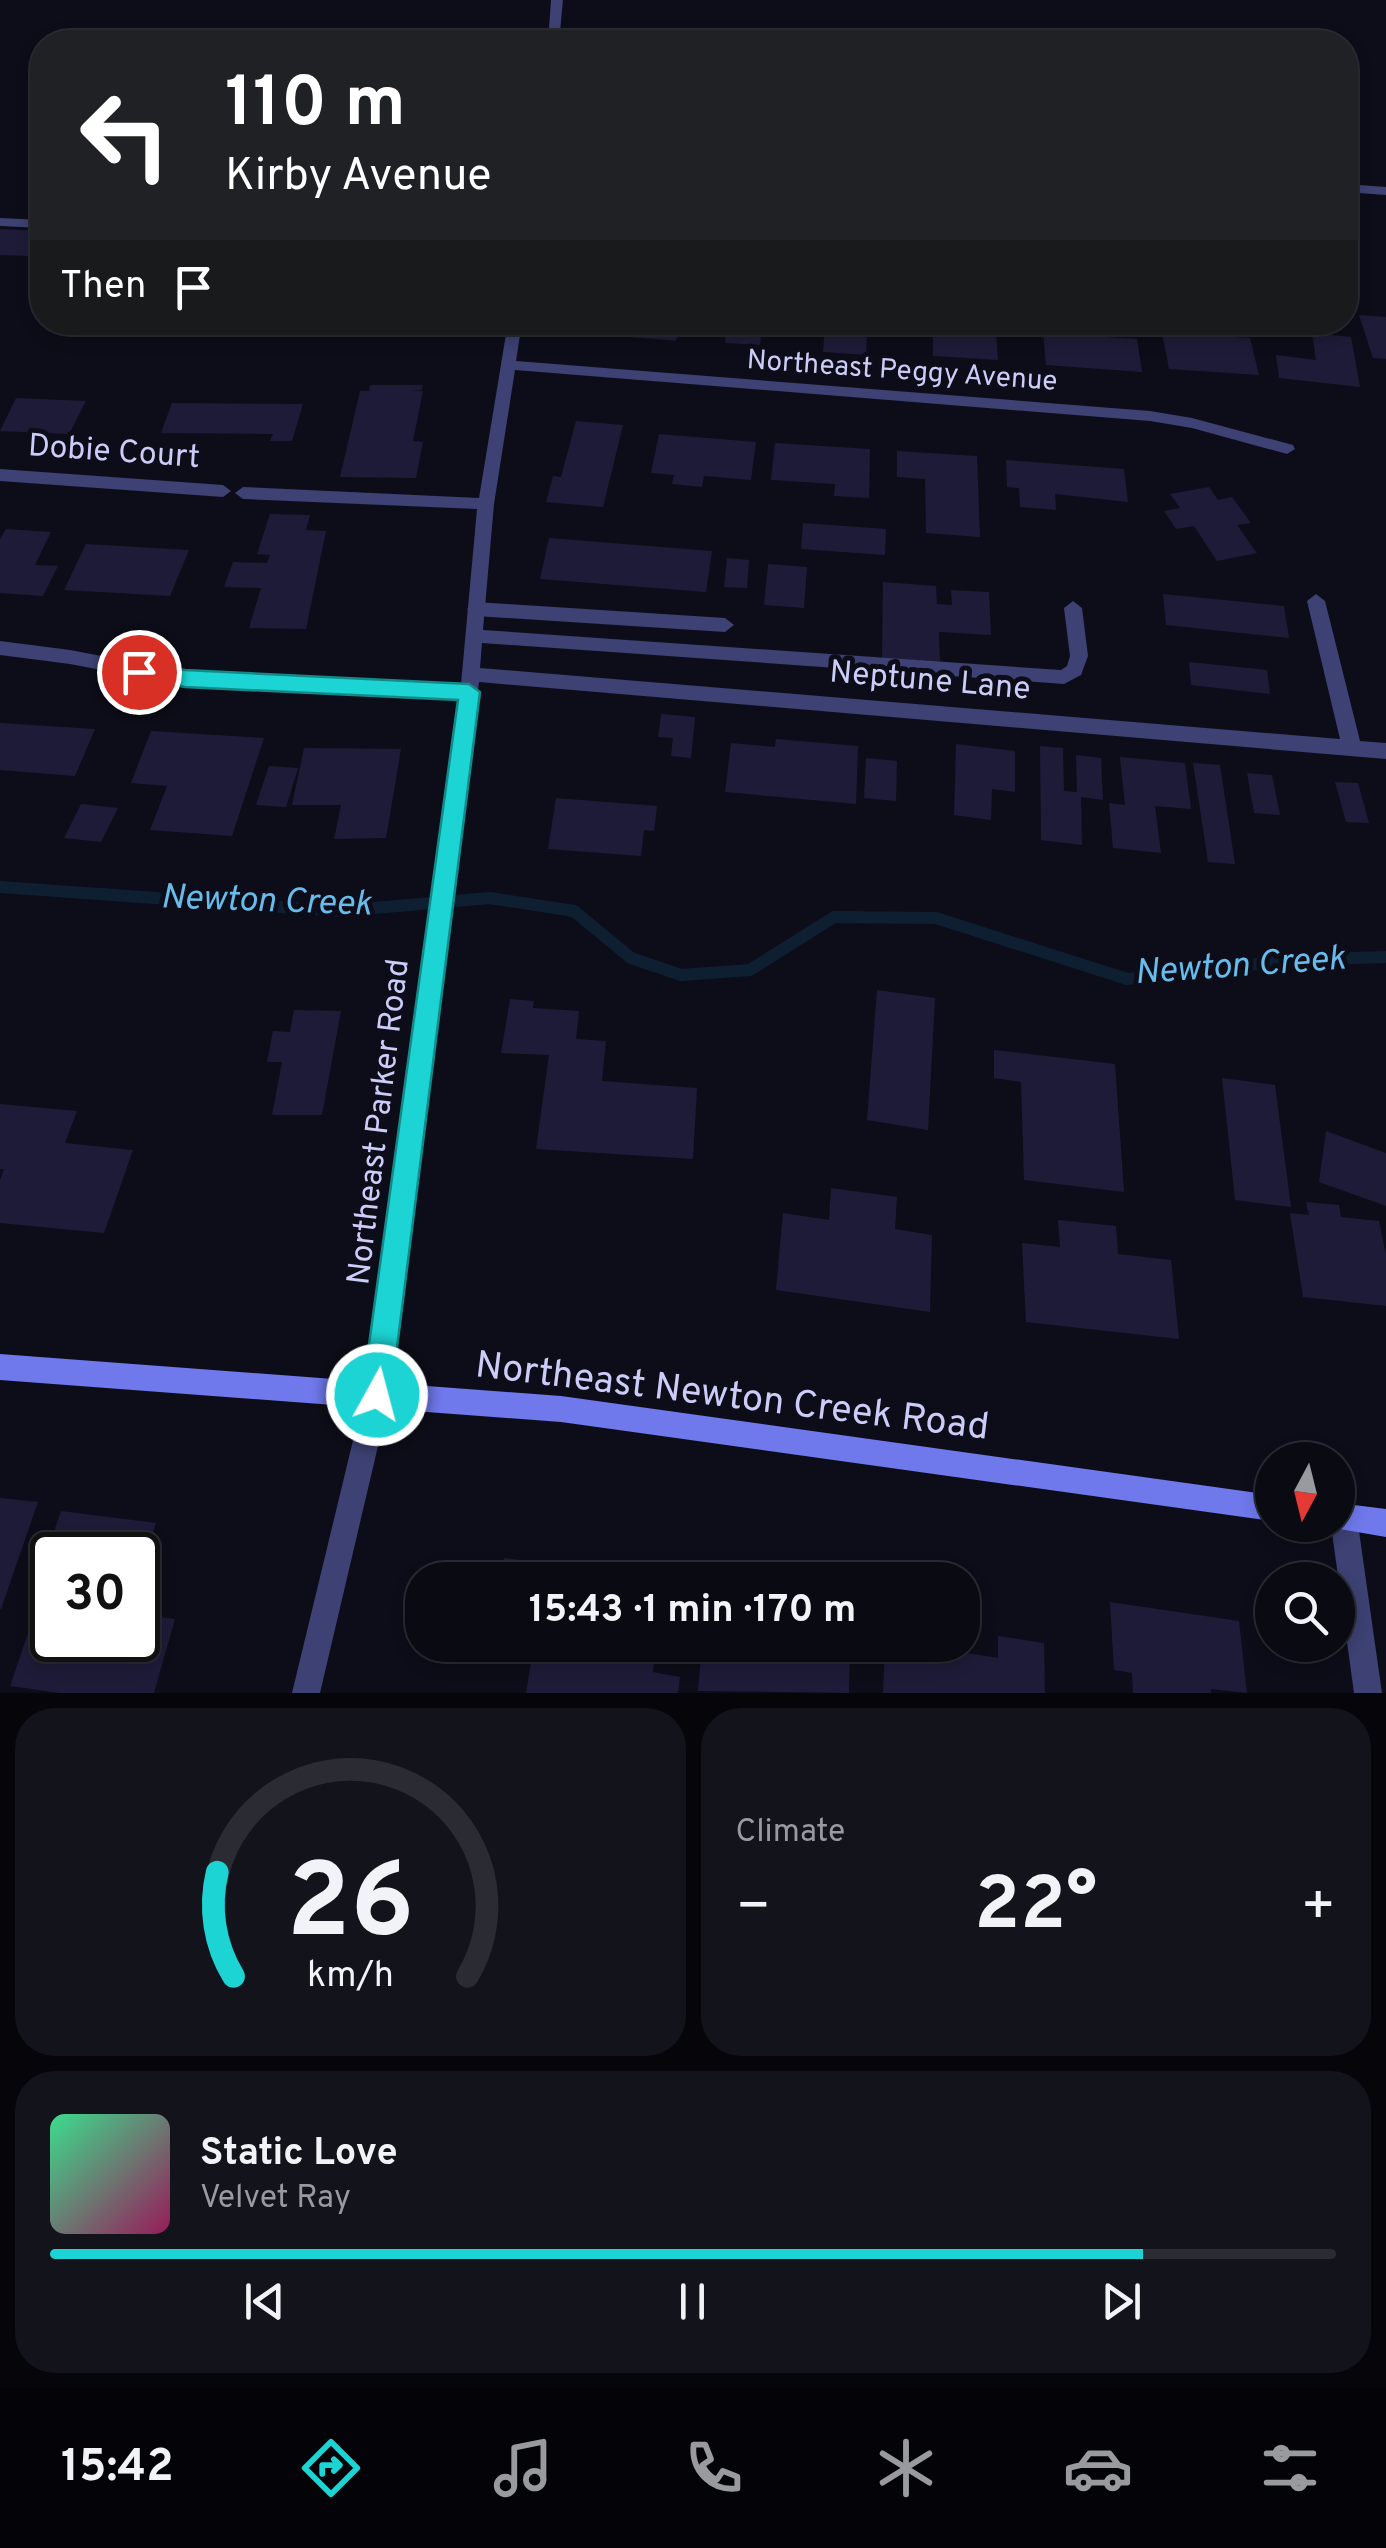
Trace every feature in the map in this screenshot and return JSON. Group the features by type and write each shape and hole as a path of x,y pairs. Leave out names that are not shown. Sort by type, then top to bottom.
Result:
{"street":[{"path":"555,30 558,0"},
{"path":"1358,189 1386,191"},
{"path":"0,222 30,223"},
{"name":"Northeast Parker Road","path":"306,1693 377,1395 470,683 486,504 513,335"},
{"name":"Northeast Peggy Avenue","path":"510,364 1150,416 1286,448"},
{"name":"Dobie Court","path":"0,476 223,492"},
{"path":"243,493 486,504"},
{"path":"1316,601 1352,748"},
{"path":"474,636 1064,677 1075,670 1079,656 1073,608"},
{"path":"476,609 725,626"},
{"name":"Neptune Lane","path":"0,648 88,657 139,672 185,678 470,683 1386,751"},
{"name":"Northeast Newton Creek Road","path":"0,1367 561,1409 1255,1506"},
{"path":"1355,1519 1386,1523"},
{"path":"1344,1542 1368,1693"}],"building":[{"path":"0,229 30,230 30,256 0,255"},
{"path":"1359,315 1386,317 1386,359 1373,358"},
{"path":"609,335 678,335 676,341"},
{"path":"726,335 761,335 760,345 725,343"},
{"path":"824,335 867,335 866,355 823,352"},
{"path":"933,335 996,335 998,360 933,356"},
{"path":"1043,335 1137,339 1142,372 1046,365"},
{"path":"1162,335 1250,338 1259,375 1169,369"},
{"path":"1312,335 1351,337 1360,387 1279,378 1276,355 1316,360"},
{"path":"370,385 423,385 422,390 408,390 423,391 413,441 423,442 416,478 340,477 360,391 369,391"},
{"path":"16,398 86,401 69,434 0,431"},
{"path":"172,403 303,404 292,441 270,441 273,434 161,433"},
{"path":"576,421 623,425 603,507 546,502 553,476 561,477"},
{"path":"659,434 756,442 751,480 704,476 702,487 672,484 674,475 651,473"},
{"path":"775,443 870,449 869,498 834,496 835,484 771,480"},
{"path":"897,451 977,456 980,537 926,533 925,479 897,477"},
{"path":"1006,460 1124,469 1128,502 1055,494 1056,510 1020,507 1019,488 1007,487"},
{"path":"1209,487 1218,500 1232,497 1251,523 1237,525 1257,553 1217,561 1194,526 1176,529 1164,511 1180,508 1170,494"},
{"path":"270,514 310,515 306,530 326,531 306,629 249,628 261,588 224,587 233,562 267,563 270,555 257,554"},
{"path":"803,523 886,529 885,555 801,549"},
{"path":"6,529 51,532 35,565 58,566 43,596 0,593 0,539"},
{"path":"549,538 712,551 706,592 540,579"},
{"path":"86,544 189,550 170,596 64,590"},
{"path":"727,558 749,560 747,588 724,587"},
{"path":"768,564 807,567 804,608 764,605"},
{"path":"883,582 936,586 937,604 952,605 951,590 989,592 991,635 939,632 940,663 882,659"},
{"path":"1163,594 1284,606 1289,638 1166,625"},
{"path":"1189,662 1267,670 1270,694 1191,685"},
{"path":"661,714 695,717 691,758 671,756 673,738 658,737"},
{"path":"0,723 95,729 75,776 0,770"},
{"path":"151,731 264,738 232,836 150,830 167,786 131,783"},
{"path":"776,739 858,746 856,804 725,792 731,743 775,747"},
{"path":"956,744 1015,751 1015,792 992,789 991,820 954,815"},
{"path":"1040,746 1063,748 1064,791 1077,792 1076,755 1101,758 1103,800 1081,797 1082,845 1041,840"},
{"path":"304,748 401,749 386,838 334,839 341,805 292,805"},
{"path":"1120,757 1185,763 1191,809 1155,806 1161,853 1113,848 1109,803 1125,805"},
{"path":"866,758 897,761 896,801 864,798"},
{"path":"1193,763 1220,765 1235,864 1208,862"},
{"path":"269,766 298,768 286,807 256,805"},
{"path":"1247,773 1272,775 1280,815 1254,813"},
{"path":"1335,782 1358,783 1369,823 1346,822"},
{"path":"556,798 657,806 654,831 644,830 641,856 548,849"},
{"path":"81,804 118,808 101,842 64,838"},
{"path":"877,990 935,998 928,1130 867,1120"},
{"path":"510,999 534,1001 533,1008 579,1011 576,1039 606,1041 602,1081 697,1088 693,1159 536,1149 549,1055 501,1053"},
{"path":"294,1010 341,1011 322,1115 272,1115 282,1062 267,1062 273,1031 290,1032"},
{"path":"994,1050 1115,1064 1124,1192 1024,1180 1021,1082 994,1078"},
{"path":"1222,1078 1275,1085 1291,1207 1235,1200"},
{"path":"0,1104 77,1111 65,1143 133,1150 104,1233 0,1223 0,1180 4,1169 0,1169"},
{"path":"1326,1131 1386,1153 1386,1206 1319,1182"},
{"path":"831,1188 897,1197 895,1229 932,1235 930,1312 776,1290 783,1213 829,1220"},
{"path":"1306,1202 1339,1205 1341,1217 1379,1221 1386,1255 1386,1306 1303,1297 1290,1213 1309,1215"},
{"path":"1058,1220 1116,1226 1118,1254 1171,1260 1179,1339 1026,1322 1022,1243 1060,1247"},
{"path":"0,1498 38,1502 1,1609 0,1609"},
{"path":"61,1511 156,1523 153,1532 54,1532"},
{"path":"1110,1602 1239,1621 1247,1693 1211,1689 1211,1693 1133,1693 1132,1673 1114,1670"},
{"path":"160,1617 175,1619 154,1693 59,1693 10,1686 30,1627 30,1662 160,1662"},
{"path":"998,1636 1044,1643 1045,1693 883,1693 884,1662 980,1662 980,1655 998,1658"},
{"path":"531,1662 654,1662 653,1672 680,1677 678,1693 526,1693"},
{"path":"701,1662 850,1662 849,1693 698,1691"}],"waterway":[{"name":"Newton Creek","path":"0,887 339,911 490,898 574,911 631,958 681,975 750,970 834,917 936,918 1127,979 1292,960 1386,957"}],"route":[{"path":"139,672 185,678 469,692 377,1395"}]}
